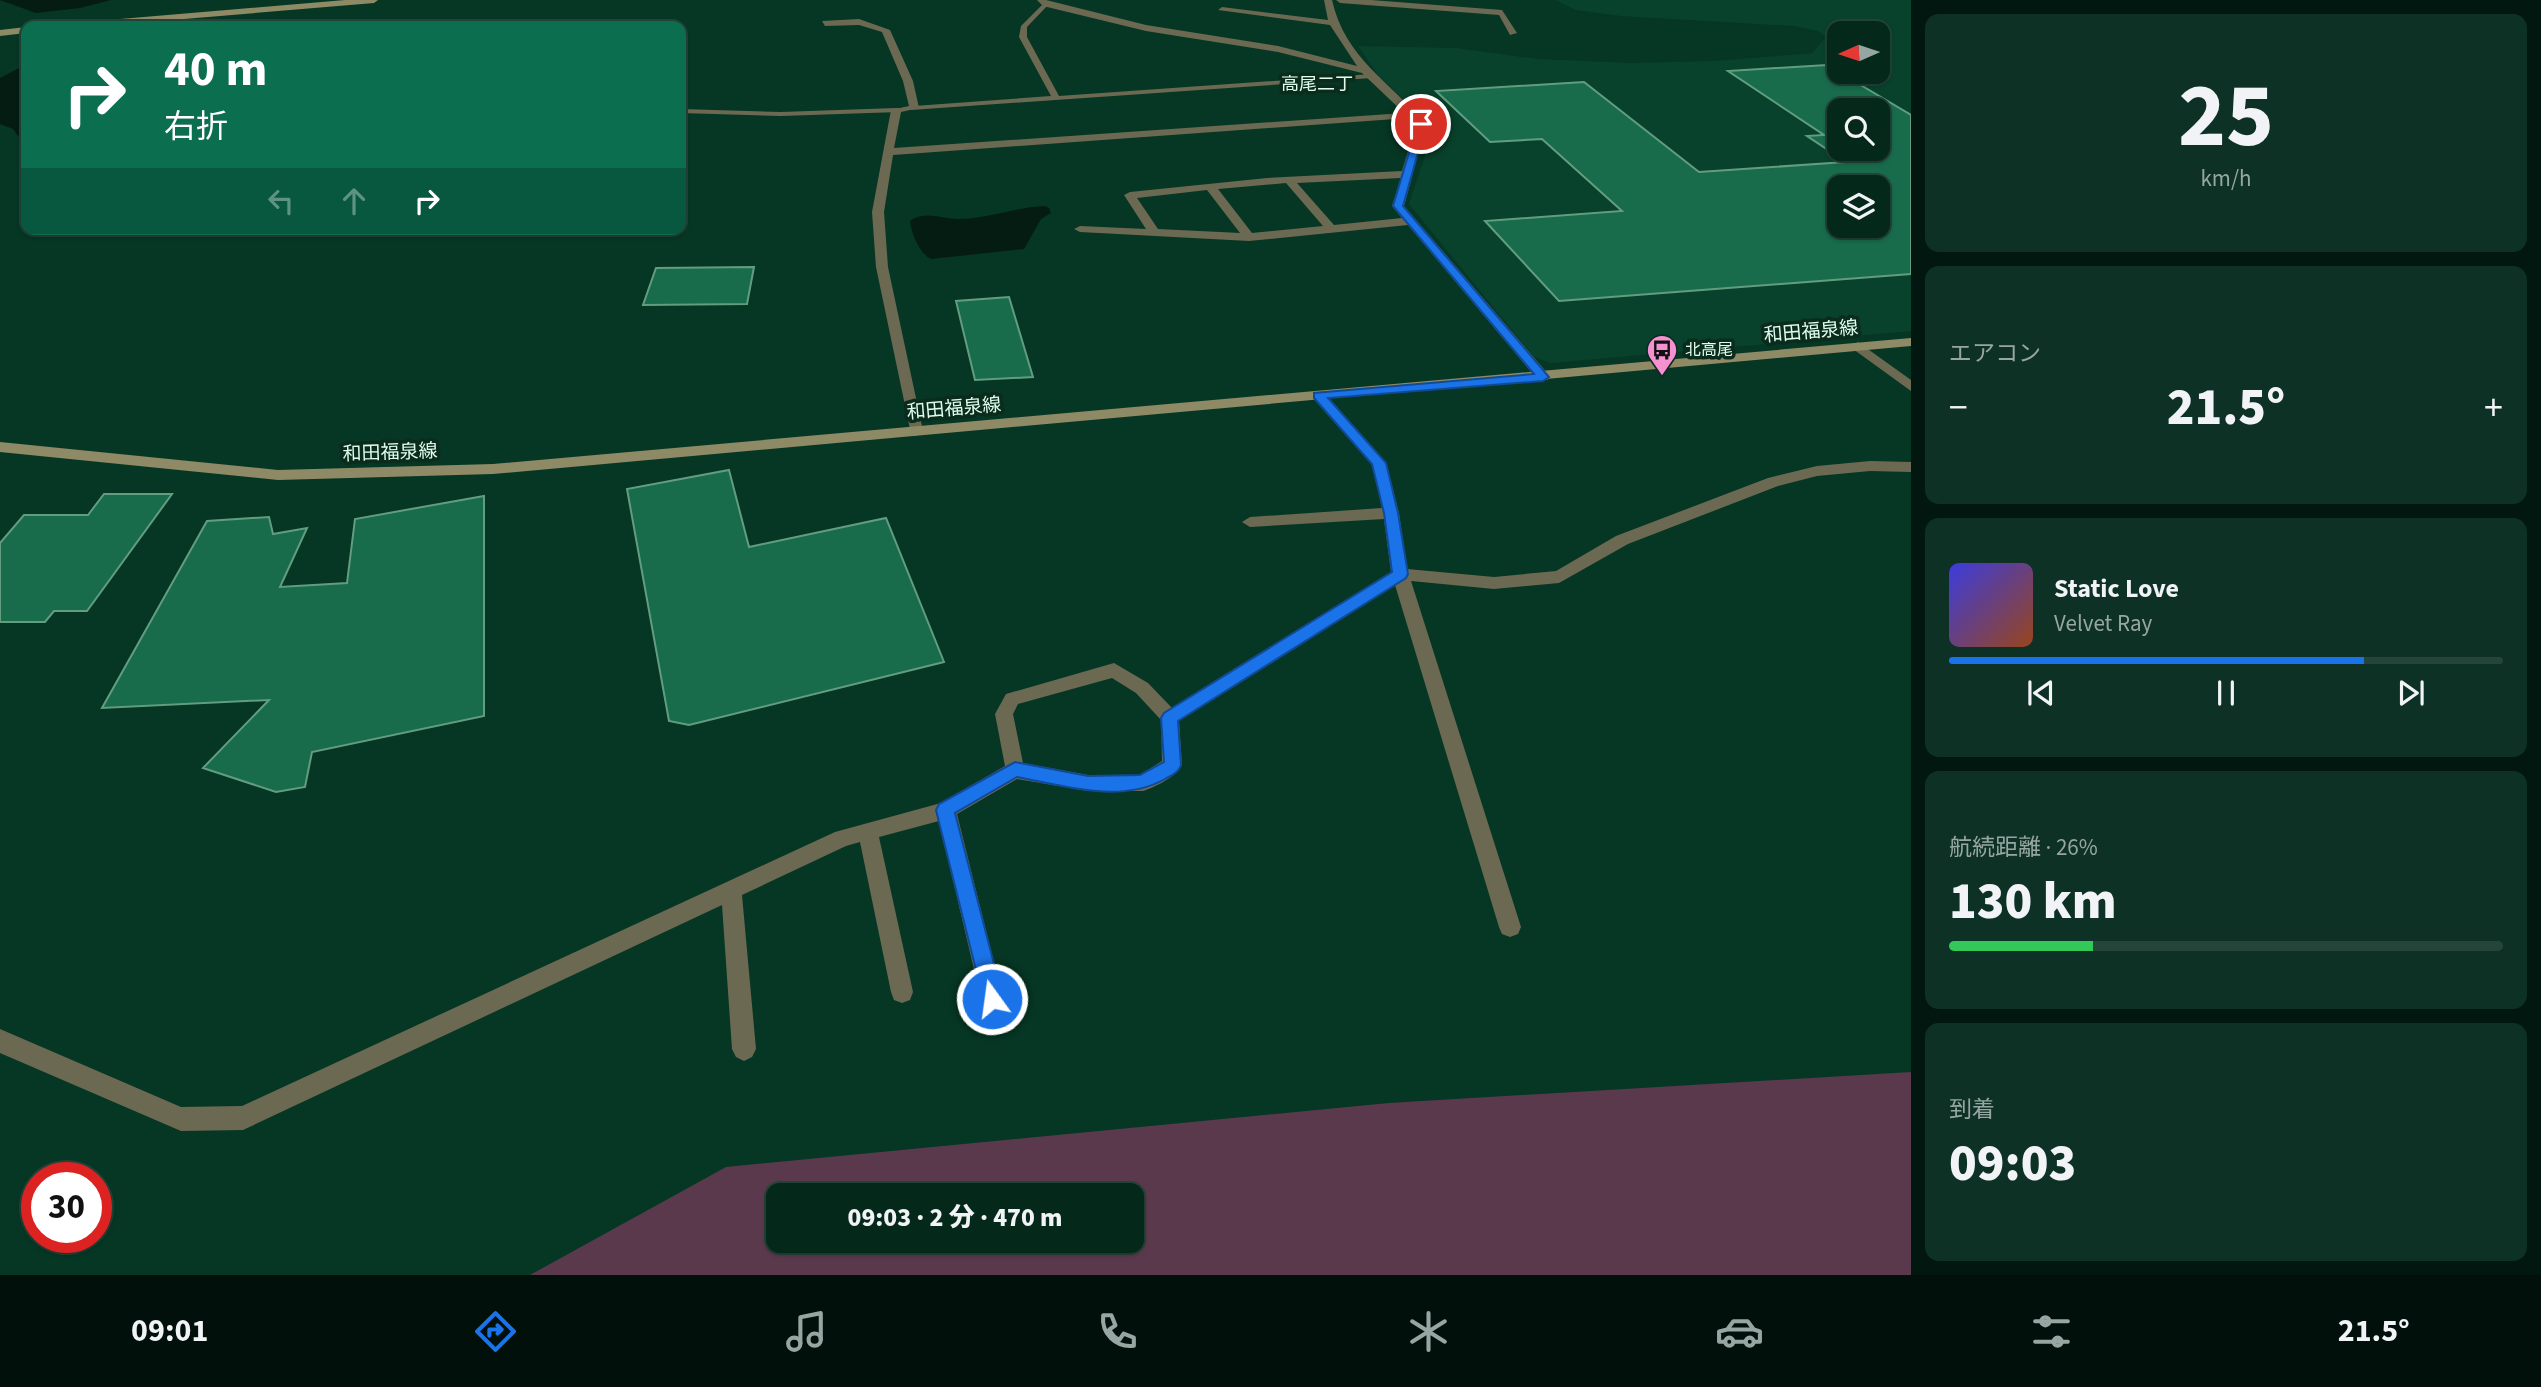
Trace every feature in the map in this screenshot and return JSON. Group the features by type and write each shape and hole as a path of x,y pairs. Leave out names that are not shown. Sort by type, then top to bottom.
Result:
{"main road":[{"path":"131,21 374,0"},
{"path":"0,33 21,31"},
{"name":"和田福泉線","path":"0,447 278,475 493,469 1911,342"}],"street":[{"path":"1328,0 1332,23 1368,73 1421,124 1398,206 1543,377"},
{"path":"1340,0 1431,4 1502,13 1513,33"},
{"path":"1043,2 1146,28 1278,49 1368,73"},
{"path":"1222,15 1332,23"},
{"path":"1222,15 1276,44 1278,49"},
{"path":"825,23 871,23 886,30 908,81 914,108 896,110 878,212 882,267 916,432"},
{"path":"888,152 1412,115"},
{"path":"1154,232 1130,195 1289,180 1407,174"},
{"path":"1289,180 1332,230"},
{"path":"1210,187 1249,237"},
{"path":"1080,229 1249,237 1411,221"},
{"path":"1858,346 1911,387"},
{"path":"1318,395 1379,463 1391,513 1400,574 1510,928"},
{"path":"1170,718 1400,574 1494,583 1559,577 1622,540 1773,482 1817,471 1870,466 1911,467"},
{"path":"1250,522 1391,513"},
{"path":"0,1041 181,1119 243,1118 842,838 946,810 1015,769 1088,783 1143,783 1172,765 1170,718 1142,688 1114,670 1012,699 1004,714 1015,769"},
{"path":"946,810 992,999"},
{"path":"868,831 902,992"},
{"path":"731,890 744,1049"}],"lane":[{"path":"1043,2 1023,27 1023,37 1056,98"},
{"path":"914,108 1368,73"},
{"path":"686,111 781,114 896,110"}],"shaded area":[{"path":"0,0 111,0 80,8 36,13"},
{"path":"1555,0 1911,0 1911,331 1551,363 1534,357 1409,204 1428,147 1427,122 1378,75 1358,46 1456,48 1538,59 1630,63 1715,61 1812,53 1826,37 1818,31 1794,26 1621,16 1576,10"},
{"path":"21,67 21,140 13,129 0,124 0,78"},
{"path":"1045,206 1051,213 1041,219 1024,249 931,259 917,243 910,221 921,216 969,218"},
{"path":"1911,1072 1911,1275 530,1275 726,1167 1389,1103"}],"building":[{"path":"1827,65 1827,84 1859,84 1882,98 1827,98 1827,149 1807,136 1824,135 1728,71"},
{"path":"1584,82 1699,172 1890,161 1890,102 1911,115 1911,274 1559,301 1485,221 1622,211 1542,139 1490,142 1436,91"},
{"path":"754,267 747,304 643,305 656,268"},
{"path":"1009,297 1033,377 975,380 956,301"},
{"path":"729,470 749,547 886,518 944,662 689,725 669,721 627,489"},
{"path":"104,494 172,494 87,611 54,611 45,622 0,622 0,543 24,515 88,515"},
{"path":"484,496 484,716 312,752 305,787 276,792 203,768 269,700 102,708 207,521 269,517 273,534 307,528 280,587 347,583 355,519"}],"place":[{"name":"北高尾","path":"1662,377"}],"district":[{"name":"高尾二丁","path":"1317,84"}],"route":[{"path":"992,999 946,810 1015,769 1088,783 1143,783 1172,765 1170,718 1400,574 1391,513 1379,463 1318,395 1543,377 1398,206 1421,124"}]}
